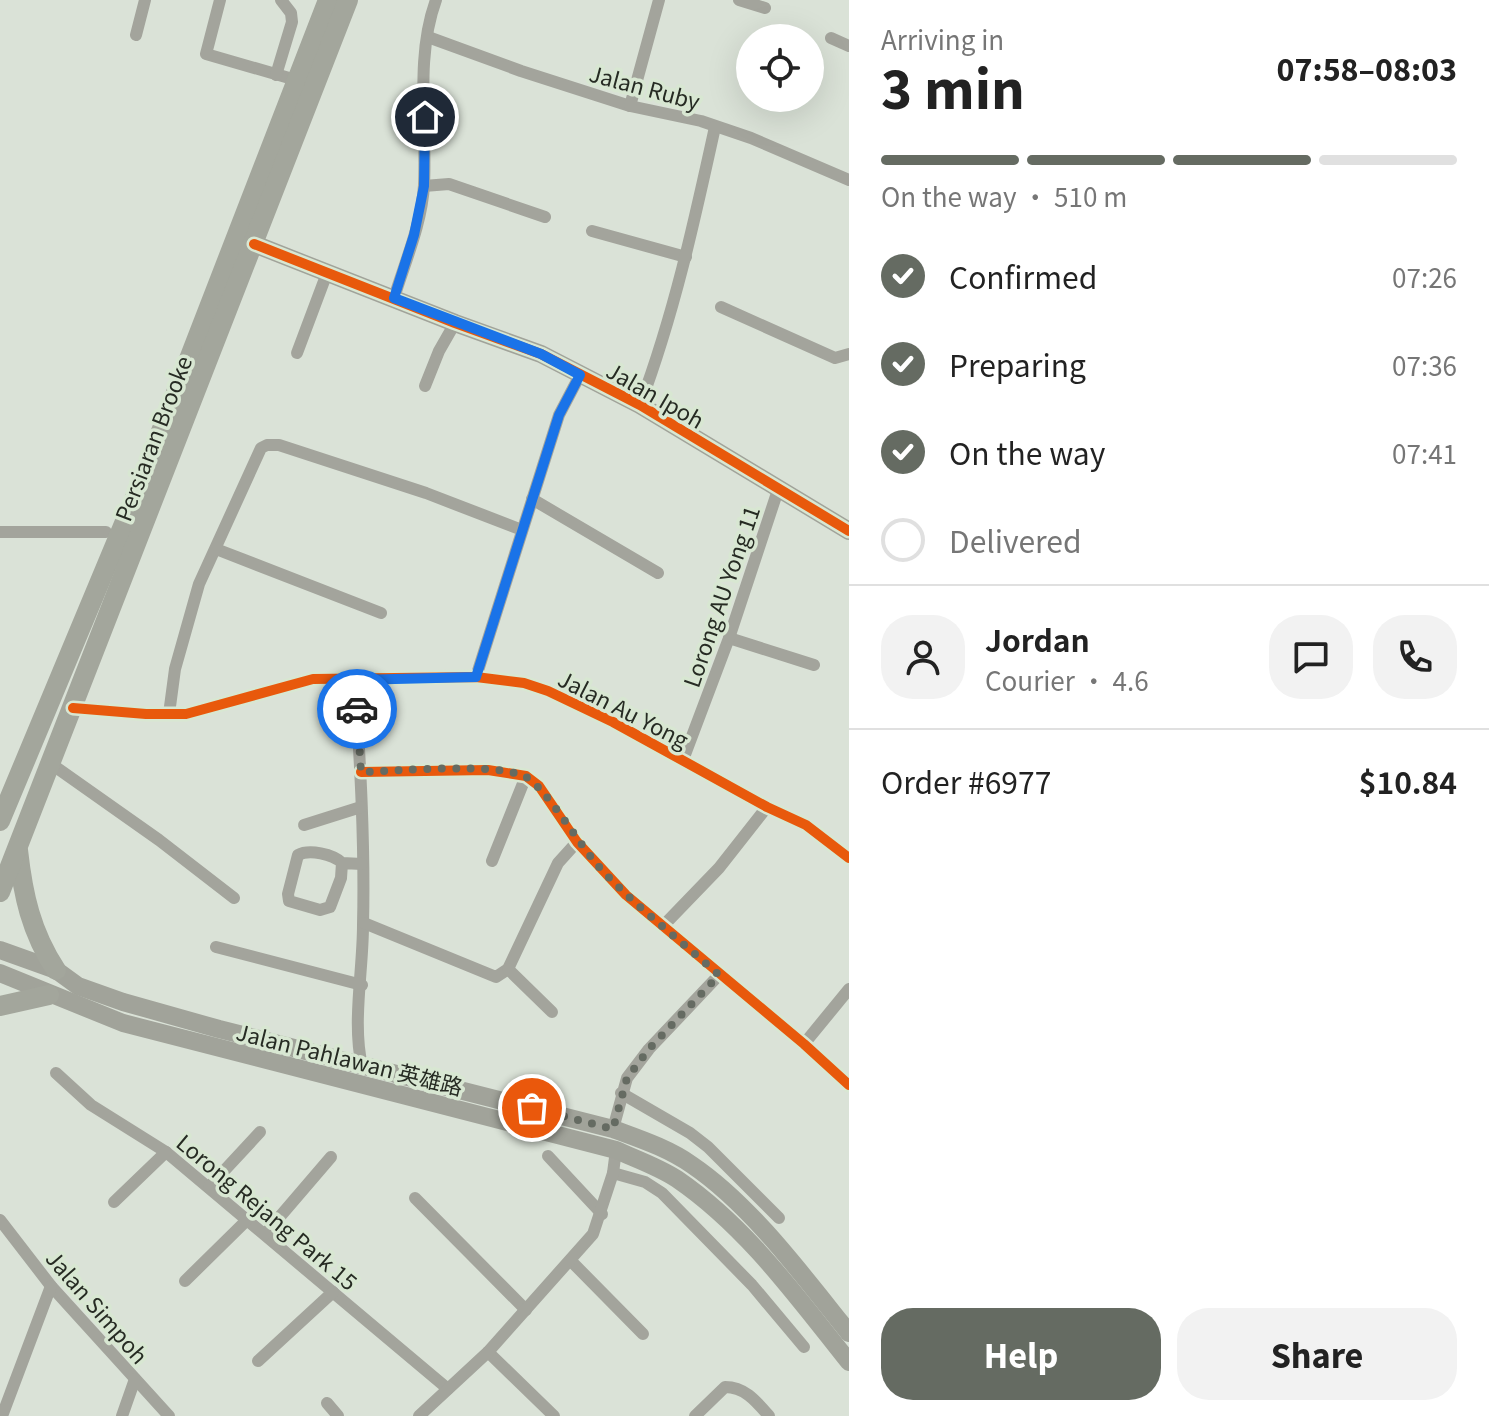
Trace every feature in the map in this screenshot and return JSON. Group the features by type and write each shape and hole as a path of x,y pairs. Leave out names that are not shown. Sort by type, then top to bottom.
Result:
{"main road":[{"name":"Persiaran Brooke","path":"0,892 73,708 286,78 328,0"},
{"name":"Persiaran Brooke","path":"159,459 254,244 348,0"},
{"name":"Jalan Ipoh","path":"254,244 541,354 640,405 849,531"},
{"name":"Persiaran Brooke","path":"0,821 150,485"},
{"path":"18,846 30,921 41,947 56,970"},
{"name":"Jalan Pahlawan 英雄路","path":"0,950 56,970 78,986 97,994 331,1058 613,1129 662,1148 704,1175 766,1232 849,1333"},
{"name":"Jalan Pahlawan 英雄路","path":"0,973 123,1023 616,1150 676,1178 737,1228 794,1292 849,1362"},
{"path":"0,1006 49,995"}],"street":[{"path":"136,35 145,0"},
{"path":"220,0 206,54 286,78 292,22 291,13 281,0"},
{"path":"394,298 414,235 424,186 428,37 436,0"},
{"path":"630,106 659,0"},
{"path":"739,0 765,8"},
{"name":"Jalan Ruby","path":"428,37 630,106 701,121 751,138 849,180"},
{"path":"831,38 849,46"},
{"path":"640,405 664,341 715,127"},
{"path":"424,186 449,184 545,217"},
{"path":"592,231 686,257"},
{"path":"297,353 327,273"},
{"path":"721,307 835,358 849,354"},
{"path":"425,386 439,351 455,323"},
{"path":"476,677 559,415 580,375"},
{"path":"169,714 175,669 199,584 257,452 273,444 426,493 522,530"},
{"name":"Lorong AU Yong 11","path":"683,760 729,638 778,490"},
{"path":"532,499 658,573"},
{"path":"0,532 106,532"},
{"path":"216,549 381,613"},
{"path":"729,638 814,665"},
{"name":"Jalan Au Yong","path":"73,708 186,714 313,679 476,677 524,683 548,691 806,825 849,858"},
{"path":"355,680 361,772 364,923 356,1041 362,1066"},
{"path":"50,763 234,898"},
{"path":"361,772 488,770 526,776 539,786 577,842 626,895 849,1085"},
{"path":"492,861 526,776"},
{"path":"304,825 361,807"},
{"path":"664,925 719,868 767,807"},
{"path":"364,923 492,977 503,974 558,863 577,842"},
{"path":"342,863 341,878 330,907 320,910 289,901 288,894 301,852 337,858 342,863 362,864"},
{"path":"216,947 362,985"},
{"path":"508,969 552,1012"},
{"path":"613,1129 627,1078 649,1049 719,975"},
{"path":"804,1044 849,989"},
{"path":"331,1058 356,1041"},
{"name":"Lorong Rejang Park 15","path":"56,1073 91,1105 166,1152 448,1389"},
{"path":"621,1093 690,1133 708,1147 779,1218"},
{"path":"209,1187 260,1132"},
{"path":"419,1416 488,1352 593,1234 602,1214 616,1150"},
{"path":"114,1202 166,1152"},
{"path":"548,1156 602,1214"},
{"path":"265,1234 331,1157"},
{"path":"613,1173 645,1182 662,1193 752,1285 804,1347"},
{"path":"415,1198 526,1310"},
{"name":"Jalan Simpoh","path":"0,1220 51,1286 169,1416"},
{"path":"185,1281 247,1220"},
{"path":"571,1261 643,1334"},
{"path":"2,1416 51,1286"},
{"path":"258,1361 333,1292"},
{"path":"488,1352 554,1416"},
{"path":"122,1416 135,1379"},
{"path":"695,1416 725,1387 735,1387 746,1392 769,1416"},
{"path":"327,1403 338,1416"}],"cycle path":[{"path":"254,244 541,354 640,405 849,531"},
{"path":"73,708 186,714 313,679 476,677 524,683 613,722 767,807 806,825 849,858"},
{"path":"361,772 488,770 526,776 539,786 577,842 626,895 849,1085"}],"way so far":[{"path":"357,709 361,772 488,770 526,776 539,786 577,842 626,895 719,975 649,1049 627,1078 613,1129 532,1108"}],"route":[{"path":"357,709 355,680 476,677 559,415 580,375 541,354 394,298 414,235 424,186 425,117"}]}
